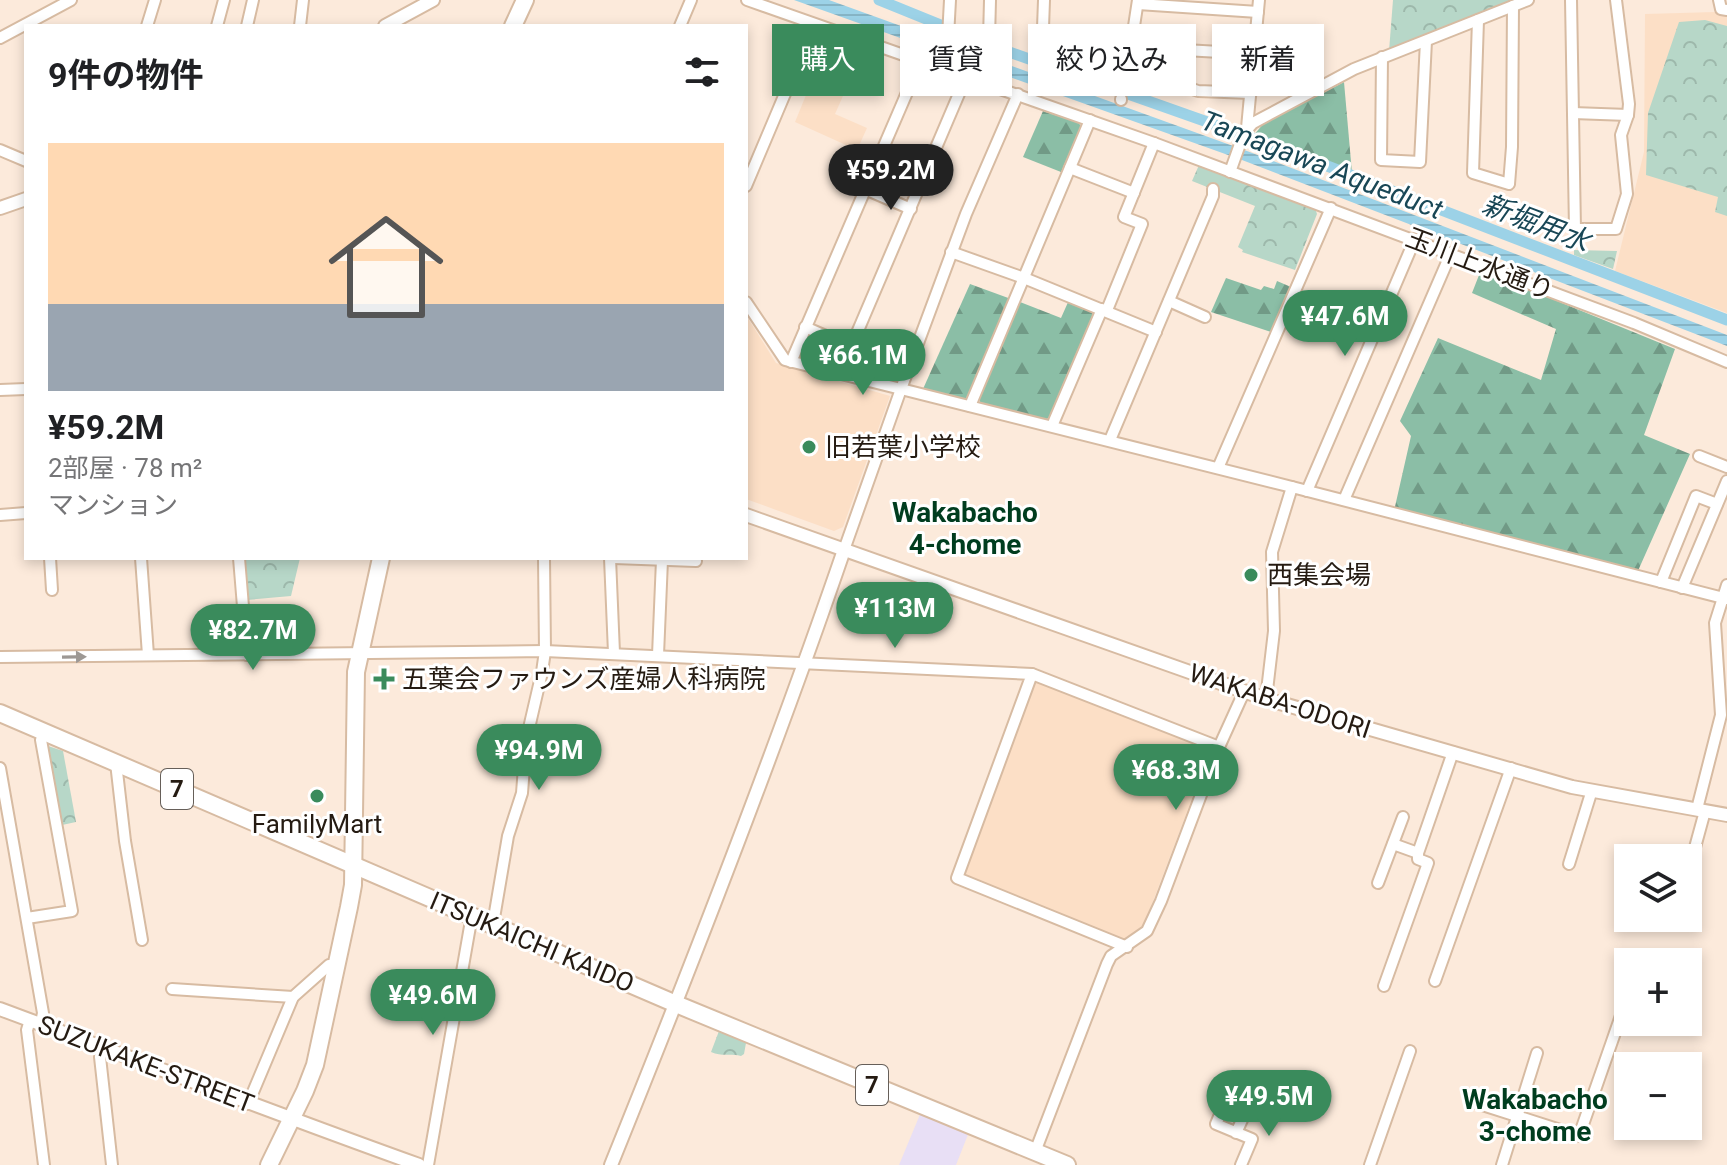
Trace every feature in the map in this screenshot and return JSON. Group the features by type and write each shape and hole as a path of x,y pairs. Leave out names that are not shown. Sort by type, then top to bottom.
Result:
{"main road":[{"path":"514,24 525,0"},
{"path":"269,1165 315,1065 353,885 354,714 359,654 381,560"},
{"name":"ITSUKAICHI KAIDO","path":"0,713 676,1004 1067,1165"}],"street":[{"path":"26,24 71,0"},
{"path":"148,24 155,0"},
{"path":"218,24 224,0"},
{"path":"247,24 253,0"},
{"path":"300,24 303,0"},
{"path":"389,24 433,0"},
{"path":"681,24 691,0"},
{"name":"玉川上水通り","path":"747,0 811,24"},
{"path":"948,24 950,0"},
{"path":"989,24 990,0"},
{"path":"1043,24 1044,0"},
{"path":"1257,24 1259,0"},
{"path":"1244,133 1321,85 1382,57 1528,0"},
{"path":"1571,0 1575,229 1616,229 1627,194 1621,135 1628,115 1616,0"},
{"path":"1719,0 1721,9 1727,10"},
{"path":"1135,24 1138,2 1258,12"},
{"path":"1478,20 1473,173 1509,184 1513,6"},
{"path":"0,38 24,25"},
{"path":"1382,57 1381,160 1420,162 1426,41"},
{"name":"玉川上水通り","path":"1012,92 1415,239 1727,362"},
{"path":"611,1165 676,1004 805,663 951,252 1018,94"},
{"path":"748,181 784,96"},
{"path":"791,362 905,96"},
{"path":"805,327 851,347 958,96"},
{"path":"1230,172 1244,133 1250,96"},
{"path":"1573,113 1628,115"},
{"path":"970,406 1090,120"},
{"path":"1052,426 1142,224 1124,217 1154,143"},
{"path":"0,150 24,160"},
{"path":"1070,168 1134,193"},
{"path":"865,189 911,209"},
{"path":"1110,440 1213,196 1213,189"},
{"path":"0,208 24,200"},
{"path":"1218,468 1331,208"},
{"path":"1307,491 1415,239"},
{"path":"951,252 1156,332"},
{"path":"1344,500 1451,253"},
{"path":"1169,301 1205,317"},
{"path":"748,305 779,356 791,362 1110,440 1724,598"},
{"path":"0,390 24,389"},
{"path":"1699,456 1726,462"},
{"path":"1682,588 1727,481"},
{"path":"1266,699 1274,631 1272,552 1292,487"},
{"path":"1661,582 1696,496 1717,504"},
{"path":"0,515 24,513"},
{"name":"WAKABA-ODORI","path":"748,516 1266,699 1592,790 1727,815"},
{"path":"50,560 52,590"},
{"path":"141,560 148,655"},
{"path":"239,560 247,655"},
{"path":"493,924 508,836 522,793 526,741 545,651 544,560"},
{"path":"612,560 614,653"},
{"path":"658,655 662,560 696,561"},
{"path":"1694,844 1721,715 1715,623 1727,585"},
{"path":"0,657 545,651 1032,674 1219,747"},
{"path":"1032,674 957,878 1127,947"},
{"path":"1035,1152 1107,964 1111,956 1147,931 1219,747 1244,692"},
{"path":"27,918 72,911 41,740 44,731"},
{"path":"1384,986 1428,863 1418,859 1418,853 1453,752"},
{"path":"116,763 125,841 142,940"},
{"path":"0,768 44,1015 27,1030 44,1165"},
{"path":"1435,981 1511,768"},
{"path":"1569,864 1592,790"},
{"path":"1378,883 1403,817"},
{"path":"1393,844 1418,853"},
{"path":"428,1165 472,915"},
{"path":"248,1104 293,997 323,968 338,966"},
{"path":"172,989 293,997"},
{"name":"SUZUKAKE-STREET","path":"2,1014 36,1022 248,1104 419,1165"},
{"path":"1473,1102 1579,1136 1614,1036"},
{"path":"103,1047 100,1063 112,1165"},
{"path":"1370,1165 1410,1051"},
{"path":"1502,1165 1537,1053"},
{"path":"1236,1133 1256,1089 1234,1081 1216,1124 1236,1133 1252,1139 1241,1165"}],"shaded area":[{"path":"1715,12 1727,15 1727,313 1615,271 1644,152 1645,14"},
{"path":"806,96 843,96 835,114 867,128 857,150 795,122"},
{"name":"旧若葉小学校","path":"748,318 776,363 890,396 843,527 834,531 748,500"},
{"path":"1037,682 1207,748 1209,754 1144,925 1126,940 965,876 963,871 1032,685"},
{"path":"921,1112 969,1132 956,1165 899,1165"}],"green space":[{"path":"1393,0 1517,0 1389,51"},
{"path":"1705,20 1727,26 1727,216 1715,212 1718,197 1646,175 1648,113 1679,22"},
{"path":"1344,82 1352,173 1253,136 1264,123 1317,96 1324,96 1324,92"},
{"path":"1043,111 1079,123 1081,127 1061,172 1023,157"},
{"path":"1199,165 1315,208 1317,214 1295,270 1242,252 1238,247 1255,206 1192,181"},
{"path":"1574,250 1617,251 1613,269 1574,255"},
{"path":"1481,270 1675,349 1644,435 1690,454 1637,573 1394,511 1411,436 1400,421 1438,338 1541,380 1556,329 1472,293"},
{"path":"1226,278 1261,290 1264,286 1274,289 1277,281 1291,287 1271,332 1211,312"},
{"path":"970,284 1011,299 969,397 964,400 923,389"},
{"path":"1069,300 1091,309 1093,315 1050,417 1045,420 981,404 979,399 1020,302 1061,318"},
{"path":"244,560 300,560 291,596 247,600"},
{"path":"48,746 63,751 76,822 62,825"},
{"path":"719,1031 746,1043 744,1054 711,1052"}],"water":[{"path":"794,0 829,0 900,26 900,38 884,32 884,24 861,24"},
{"path":"1012,66 1028,72 1028,84 1012,78"},
{"path":"1063,96 1095,96 1247,151 1727,335 1727,346 1242,160"}],"waterway":[{"name":"新堀用水","path":"879,0 995,47 1278,147 1727,320"}],"place":[{"name":"旧若葉小学校","path":"809,447"},
{"name":"西集会場","path":"1251,575"},
{"name":"五葉会ファウンズ産婦人科病院","path":"384,679"},
{"name":"FamilyMart","path":"317,796"}],"district":[{"name":"Wakabacho 4-chome","path":"965,528"},
{"name":"Wakabacho 3-chome","path":"1535,1115"}],"water label":[{"name":"Tamagawa Aqueduct","path":"1322,165"}]}
